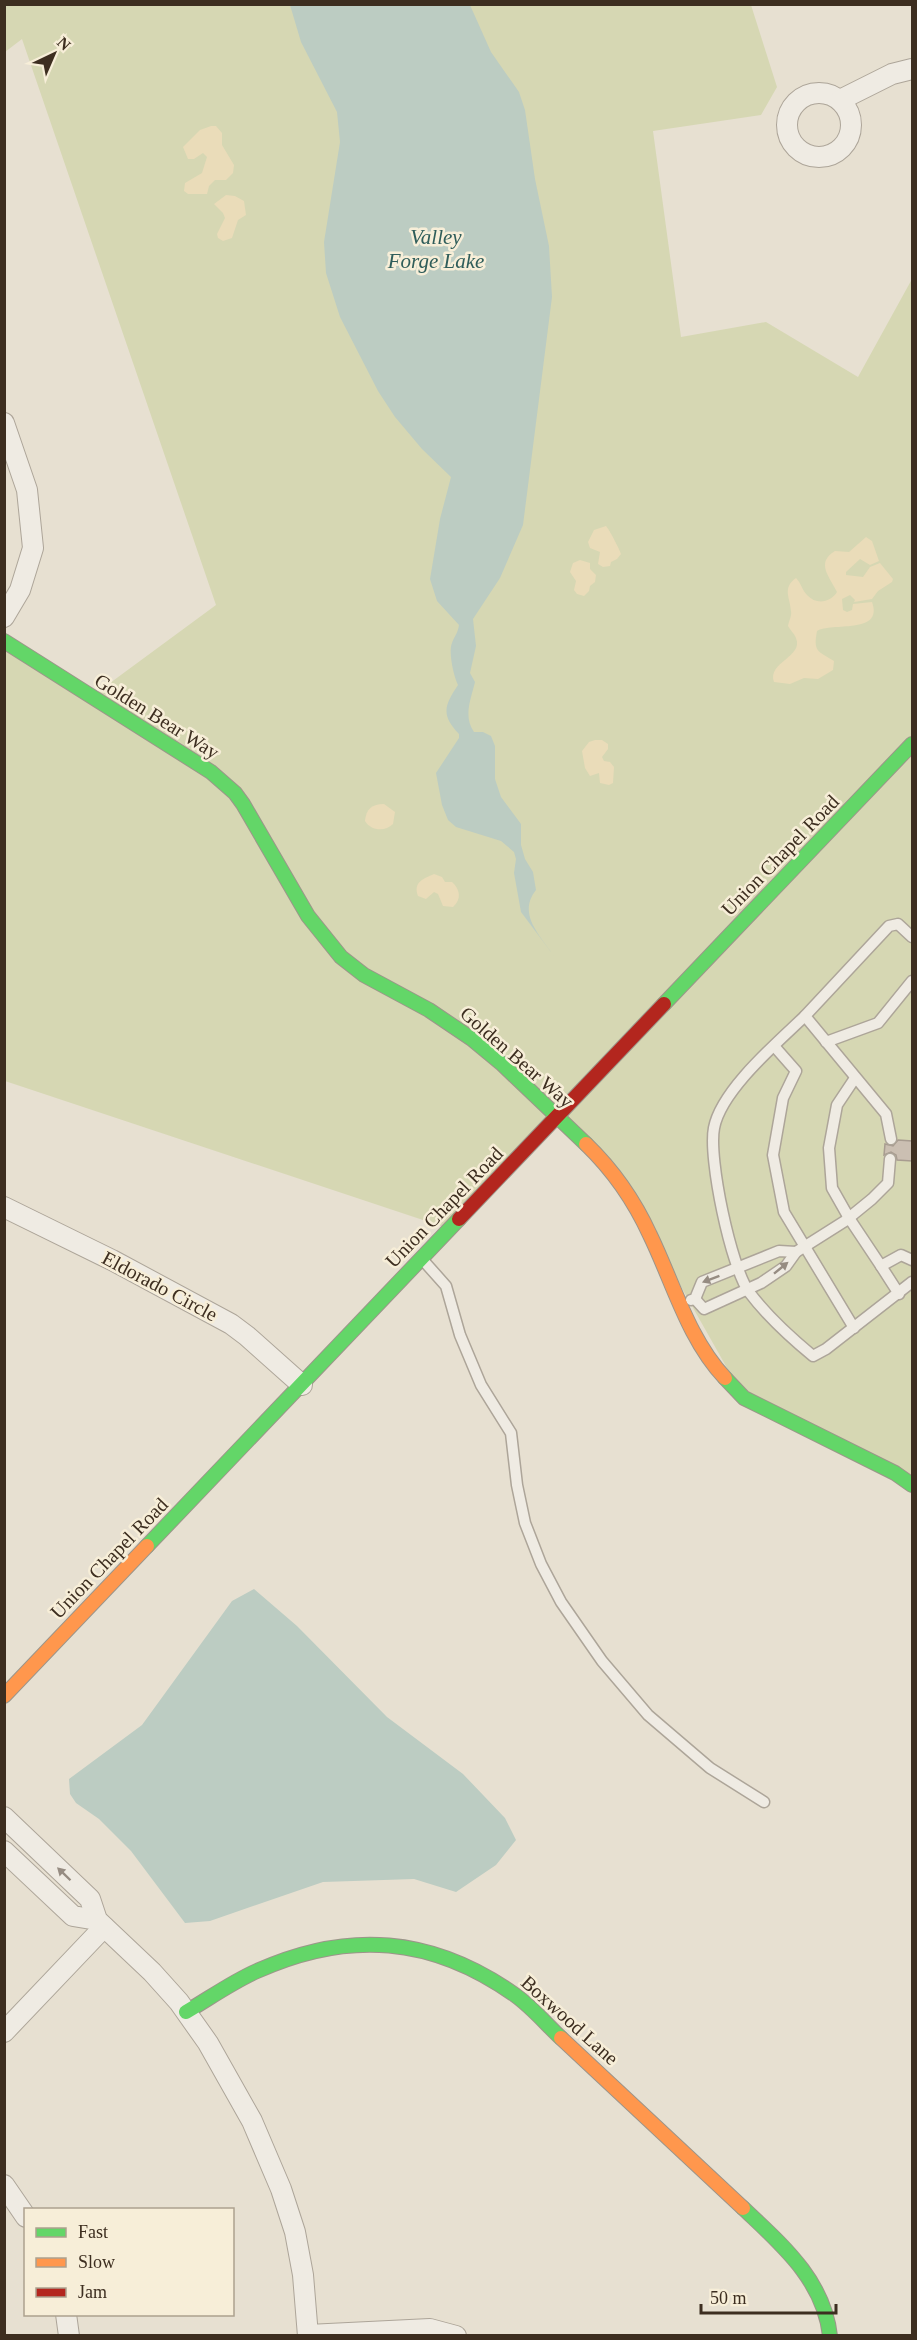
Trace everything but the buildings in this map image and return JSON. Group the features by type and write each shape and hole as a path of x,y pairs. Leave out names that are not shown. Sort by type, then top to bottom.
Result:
{"street":[{"path":"840,100 891,75 912,69"},
{"path":"4,423 27,490 33,548 20,590 4,617"},
{"name":"Golden Bear Way","path":"4,641 211,772 225,784 237,795 321,936 342,959 369,977 441,1017 470,1037 617,1177 638,1207 680,1304 708,1359 725,1381 744,1398 895,1473 912,1485"},
{"name":"Union Chapel Road","path":"4,1696 912,744"},
{"name":"Eldorado Circle","path":"4,1207 133,1271 231,1324 248,1336 302,1385"},
{"path":"4,1817 90,1899 101,1924 152,1972 186,2012 208,2043 252,2121 281,2189 295,2232 303,2275 308,2335 430,2329 456,2336"},
{"path":"4,1851 73,1916 101,1924"},
{"path":"4,2032 101,1924"},
{"name":"Boxwood Lane","path":"186,2012 255,1972 324,1948 366,1944 401,1947 440,1955 469,1966 518,1996 785,2248 800,2264 810,2280 822,2305 830,2336"},
{"path":"4,2185 24,2214"},
{"path":"66,2316 69,2336"}],"lane":[{"path":"912,937 898,924 890,926 729,1094 714,1128 716,1182 737,1269 747,1290 784,1332 813,1356 854,1328 912,1282"},
{"path":"826,1042 878,1023 912,981"},
{"path":"805,1016 886,1114 891,1139"},
{"path":"774,1046 796,1071 783,1098 773,1155 784,1212 800,1250 854,1328"},
{"path":"855,1078 837,1105 829,1148 832,1188 899,1294"},
{"path":"695,1299 704,1309 747,1290 786,1266 800,1250 849,1218 888,1183 890,1159"},
{"path":"680,1304 695,1299 702,1282 779,1251 800,1250"},
{"path":"881,1266 902,1256 912,1260"},
{"path":"422,1259 446,1286 460,1335 481,1384 511,1433 517,1485 525,1523 541,1564 561,1602 602,1661 648,1715 710,1768 764,1802"}],"green space":[{"path":"4,5 751,5 777,87 761,115 653,131 681,337 766,322 858,377 912,279 912,1485 744,1398 649,1230 557,1117 450,1229 5,1081 5,641 91,697 216,605 22,39 5,52"}],"sand":[{"path":"216,126 222,133 222,145 234,165 233,173 226,180 215,180 209,186 207,194 188,194 184,191 185,183 202,173 207,157 203,153 194,159 188,159 183,147 200,130"},
{"path":"226,195 235,196 244,201 246,215 238,220 232,238 223,241 218,238 217,234 225,218 214,204"},
{"path":"606,526 621,554 611,562 610,566 603,567 598,564 600,552 590,548 588,542 594,530"},
{"path":"866,537 872,541 879,561 870,565 860,559 846,572 846,575 863,577 870,567 880,563 893,579 892,582 878,591 872,599 854,602 855,600 850,595 842,599 843,610 847,612 852,610 853,604 872,602 874,612 870,619 864,623 817,631 816,647 834,661 833,670 818,679 804,678 790,684 774,682 773,675 776,669 791,655 797,645 795,636 788,626 791,613 789,585 796,578 805,593 814,600 831,599 837,592 828,576 826,560 835,551 849,552"},
{"path":"580,560 590,563 590,569 596,575 595,582 584,596 577,594 574,590 576,581 570,572 573,563"},
{"path":"602,740 608,744 608,749 602,757 614,767 613,783 609,785 600,783 599,773 590,776 585,768 582,751 589,742"},
{"path":"384,804 395,812 393,824 382,829 371,827 365,821 368,810 373,806"},
{"path":"434,874 442,877 445,882 452,882 457,888 459,897 453,907 443,906 438,894 434,892 426,899 418,896 418,884"}],"water":[{"name":"Valley Forge Lake","path":"290,5 470,5 491,52 519,92 525,110 535,179 549,246 552,297 523,525 500,578 473,619 476,646 470,673 475,682 468,714 474,732 483,732 491,736 495,746 495,779 501,797 521,824 521,845 525,859 533,872 536,890 529,907 530,916 537,932 554,956 521,912 514,873 516,859 514,852 501,841 456,827 448,820 442,805 436,773 459,738 459,734 449,721 446,710 458,685 453,671 451,647 459,625 437,601 430,579 440,519 451,477 422,449 395,417 378,391 340,317 326,273 324,242 340,142 337,112 301,42"},
{"path":"254,1589 297,1626 387,1717 463,1774 505,1818 516,1840 496,1865 456,1892 414,1879 323,1882 210,1921 185,1923 131,1851 99,1819 76,1803 70,1794 69,1779 142,1725 232,1601"}],"traffic: fast":[{"path":"4,641 211,772 235,793 243,804 308,916 341,957 364,975 429,1010 472,1039 501,1063 586,1144"},
{"path":"664,1004 912,744"},
{"path":"147,1546 459,1219"},
{"path":"725,1378 744,1398 895,1473 912,1485"},
{"path":"186,2012 248,1975 291,1958 324,1949 357,1945 389,1946 421,1951 484,1975 515,1995 561,2038"},
{"path":"743,2208 786,2250 810,2280 826,2316 830,2336"}],"traffic: slow":[{"path":"586,1144 623,1186 644,1222 691,1328 712,1363 725,1378"},
{"path":"4,1696 147,1546"},
{"path":"561,2038 743,2208"}],"traffic: jam":[{"path":"459,1219 664,1004"}]}
